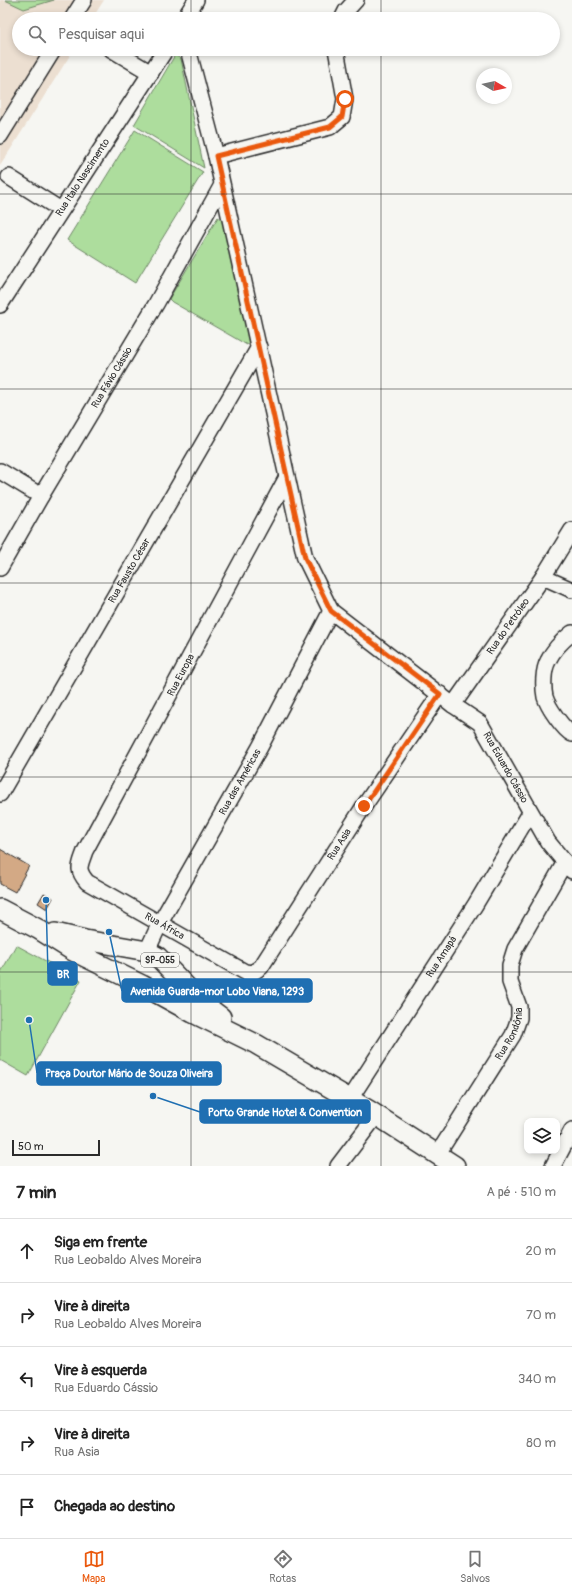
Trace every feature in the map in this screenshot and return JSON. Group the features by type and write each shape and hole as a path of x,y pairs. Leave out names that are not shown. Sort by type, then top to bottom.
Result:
{"main road":[{"name":"SP-055","path":"0,909 38,929 73,951 256,1044 350,1099 455,1166"},
{"name":"SP-055","path":"38,929 92,942 147,952 201,1002 256,1044"},
{"name":"SP-055","path":"125,977 128,961 147,952"},
{"name":"SP-055","path":"142,985 154,974 147,952"}],"street":[{"path":"76,12 84,0"},
{"path":"188,12 196,0"},
{"path":"346,12 356,0"},
{"path":"0,136 50,56"},
{"path":"123,56 151,73"},
{"name":"Rua Italo Nascimento","path":"0,305 162,56"},
{"name":"Rua Eduardo Cássio","path":"190,56 216,156 305,558 331,611 453,705 480,723 530,813 548,842 568,867"},
{"path":"216,156 330,127 342,117 345,99 337,56"},
{"path":"9,177 61,210"},
{"name":"Rua Fávio Cássio","path":"0,568 41,496 156,304 222,185"},
{"name":"Rua Fausto César","path":"1,789 259,348"},
{"path":"0,471 41,496"},
{"name":"Rua Europa","path":"80,874 80,867 85,851 287,477"},
{"name":"Rua do Petróleo","path":"453,705 543,577 572,530"},
{"path":"543,577 572,590"},
{"name":"Rua das Américas","path":"147,952 160,923 260,746 331,611"},
{"path":"572,633 563,641 547,661 544,674 545,698 554,715 572,734"},
{"name":"Rua Asia","path":"252,973 261,967 364,806 440,694"},
{"name":"Rua Amapá","path":"350,1099 475,904 530,813"},
{"name":"Rua Rondônia","path":"437,1155 513,1035 519,1018 519,1007 510,982 510,965 515,949 568,867"},
{"name":"Rua África","path":"80,874 87,882 245,972 252,973"},
{"path":"338,1166 376,1116"},
{"path":"552,1166 572,1130"}],"shaded area":[{"path":"0,0 104,0 96,12 12,12 12,56 70,56 0,166"}],"green space":[{"path":"5,0 54,0 24,9"},
{"path":"174,56 176,56 181,59 204,168 134,125"},
{"path":"135,130 203,172 135,283 67,240"},
{"path":"218,217 225,222 250,340 247,345 169,299"},
{"path":"16,945 81,980 28,1076 0,1060 0,974"}],"building":[{"path":"0,849 29,866 15,892 0,884"},
{"path":"44,893 53,898 47,909 38,903"}],"place":[{"name":"BR","path":"46,900"},
{"name":"Avenida Guarda-mor Lobo Viana, 1293","path":"109,932"},
{"name":"Praça Doutor Mário de Souza Oliveira","path":"29,1020"},
{"name":"Porto Grande Hotel & Convention","path":"153,1096"}],"route":[{"path":"345,99 342,117 330,127 216,156 305,558 331,611 440,694 364,806"}]}
